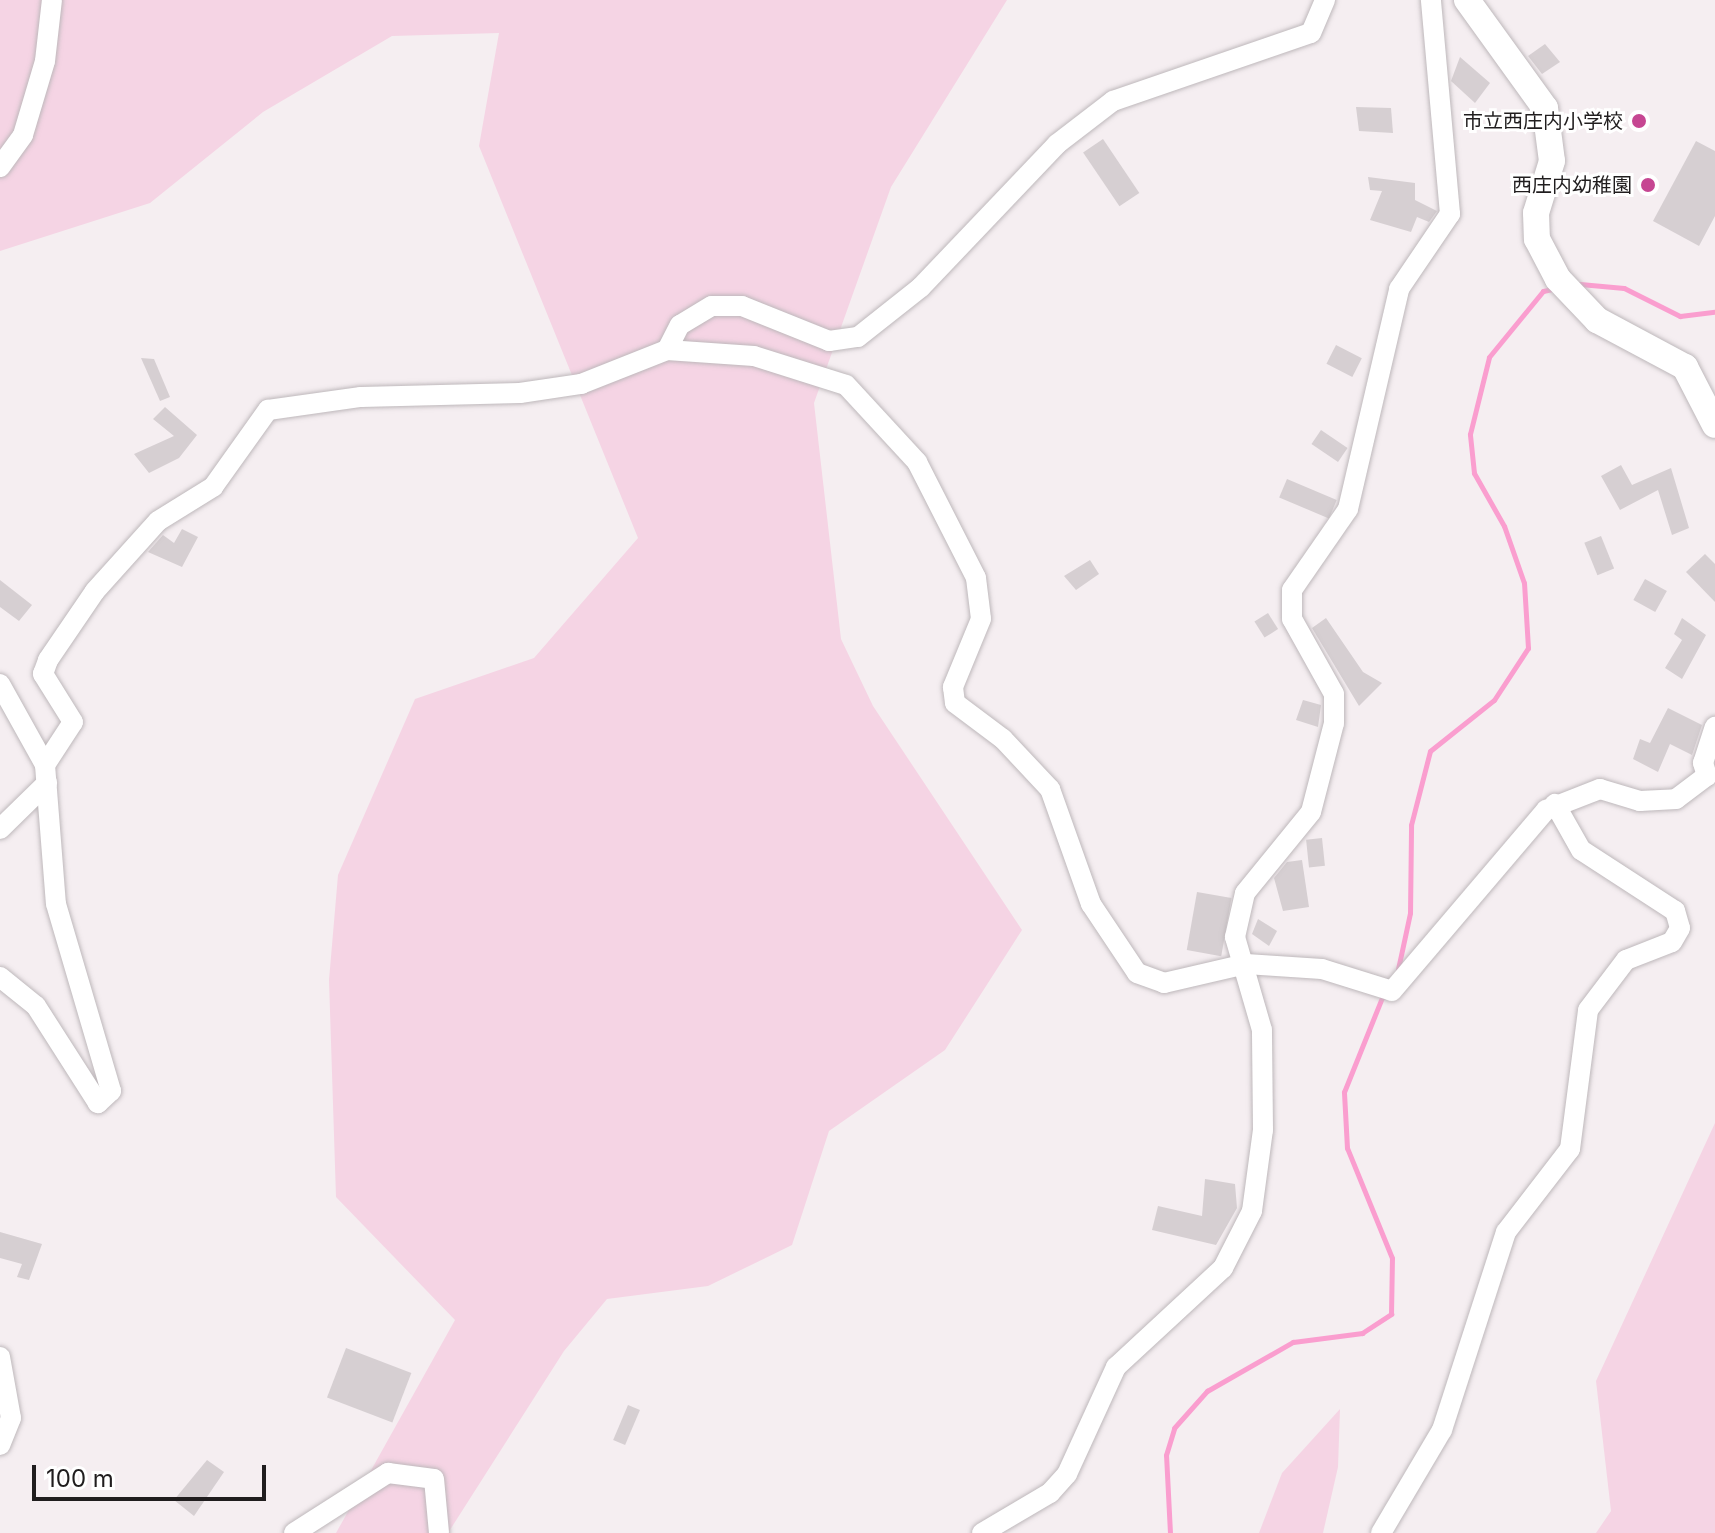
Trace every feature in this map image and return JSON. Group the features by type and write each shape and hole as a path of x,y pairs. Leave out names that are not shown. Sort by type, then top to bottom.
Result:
{"main road":[{"path":"1467,0 1545,108 1552,161 1536,213 1537,239 1558,279 1597,320 1685,367 1715,425"}],"street":[{"path":"0,167 23,135 45,61 52,0"},
{"path":"667,350 680,325 712,306 742,306 829,341 858,337 921,287 1057,144 1113,101 1311,33 1325,0"},
{"path":"982,1533 1050,1493 1067,1474 1116,1367 1223,1268 1242,1241 1259,1179 1263,1130 1262,1030 1246,964 1235,937 1245,893 1311,812 1334,723 1334,694 1297,634 1292,590 1348,509 1399,289 1450,214 1440,167 1439,37 1431,0"},
{"path":"0,829 46,774 73,722 43,674 48,660 95,591 158,521 213,487 268,410 361,397 520,393 581,384 667,350 754,356 813,371 846,385 883,418 917,462 976,578 981,619 953,687 955,703 1003,739 1050,789 1091,904 1137,973 1164,983 1246,964 1322,969 1392,991 1469,893 1555,804 1600,789 1640,801 1676,799 1711,775 1703,763 1715,727"},
{"path":"0,684 46,774 56,904 111,1091 98,1103 36,1006 0,977"},
{"path":"1381,1533 1442,1430 1506,1232 1570,1149 1588,1010 1626,960 1672,942 1680,928 1675,911 1581,850 1555,804"},
{"path":"0,1357 11,1418 0,1445"},
{"path":"294,1533 388,1473 434,1479 439,1533"}],"shaded area":[{"path":"0,0 1007,0 891,187 814,403 841,639 873,706 1022,930 945,1050 829,1131 792,1245 708,1286 607,1299 564,1351 448,1533 336,1533 455,1320 336,1197 329,980 338,875 415,699 534,658 638,538 479,146 499,33 392,36 263,112 150,203 0,251"},
{"path":"1715,1123 1715,1533 1596,1533 1611,1511 1596,1381"},
{"path":"1340,1409 1338,1467 1323,1533 1259,1533 1282,1473"}],"building":[{"path":"1545,44 1560,62 1542,74 1528,56"},
{"path":"1460,57 1490,83 1475,103 1451,81"},
{"path":"1356,107 1391,108 1393,133 1359,131"},
{"path":"1103,139 1139,193 1119,206 1083,152"},
{"path":"1696,141 1715,151 1715,216 1699,246 1653,221"},
{"path":"1368,177 1415,183 1415,200 1437,211 1429,222 1417,217 1411,232 1370,220 1382,191 1370,190"},
{"path":"1336,345 1362,358 1352,377 1326,364"},
{"path":"141,358 154,359 170,397 160,401"},
{"path":"165,407 197,435 179,458 149,473 134,454 174,436 153,419"},
{"path":"1321,430 1348,448 1338,462 1311,444"},
{"path":"1621,465 1632,485 1671,468 1689,528 1672,535 1658,490 1620,510 1601,476"},
{"path":"1287,479 1337,500 1329,519 1279,497"},
{"path":"182,529 198,537 182,567 148,552 163,535 174,543"},
{"path":"1601,536 1614,568 1597,575 1584,543"},
{"path":"1705,554 1715,564 1715,602 1686,572"},
{"path":"1090,560 1099,574 1076,590 1064,576"},
{"path":"1645,579 1667,591 1655,612 1633,600"},
{"path":"0,580 32,605 19,621 0,607"},
{"path":"1268,613 1278,629 1264,638 1254,621"},
{"path":"1326,618 1363,672 1382,683 1359,706 1312,628"},
{"path":"1682,618 1706,635 1682,679 1665,668 1682,640 1674,634"},
{"path":"1303,700 1321,705 1318,727 1296,720"},
{"path":"1668,708 1702,725 1692,755 1670,744 1658,772 1633,759 1640,739 1650,743"},
{"path":"1322,838 1325,866 1309,868 1306,840"},
{"path":"1302,860 1309,907 1283,911 1274,878 1287,862"},
{"path":"1197,892 1231,898 1221,956 1187,950"},
{"path":"1258,919 1277,931 1269,946 1252,934"},
{"path":"1205,1179 1235,1184 1237,1208 1216,1245 1152,1230 1158,1206 1202,1216"},
{"path":"0,1232 42,1244 29,1280 17,1277 22,1264 0,1258"},
{"path":"346,1348 411,1373 392,1423 327,1397"},
{"path":"628,1405 640,1410 625,1445 613,1440"},
{"path":"207,1460 224,1472 194,1516 174,1500"}],"waterway":[{"path":"1580,284 1624,288 1680,316 1715,312"},
{"path":"1398,969 1410,913 1411,825 1430,751 1494,700 1528,648 1524,583 1504,526 1474,473 1470,434 1489,357 1543,291 1557,288"},
{"path":"1170,1533 1166,1455 1174,1428 1207,1391 1293,1342 1362,1333 1391,1314 1392,1258 1347,1148 1344,1092 1383,995"}],"place":[{"name":"市立西庄内小学校","path":"1639,121"},
{"name":"西庄内幼稚園","path":"1648,185"}]}
